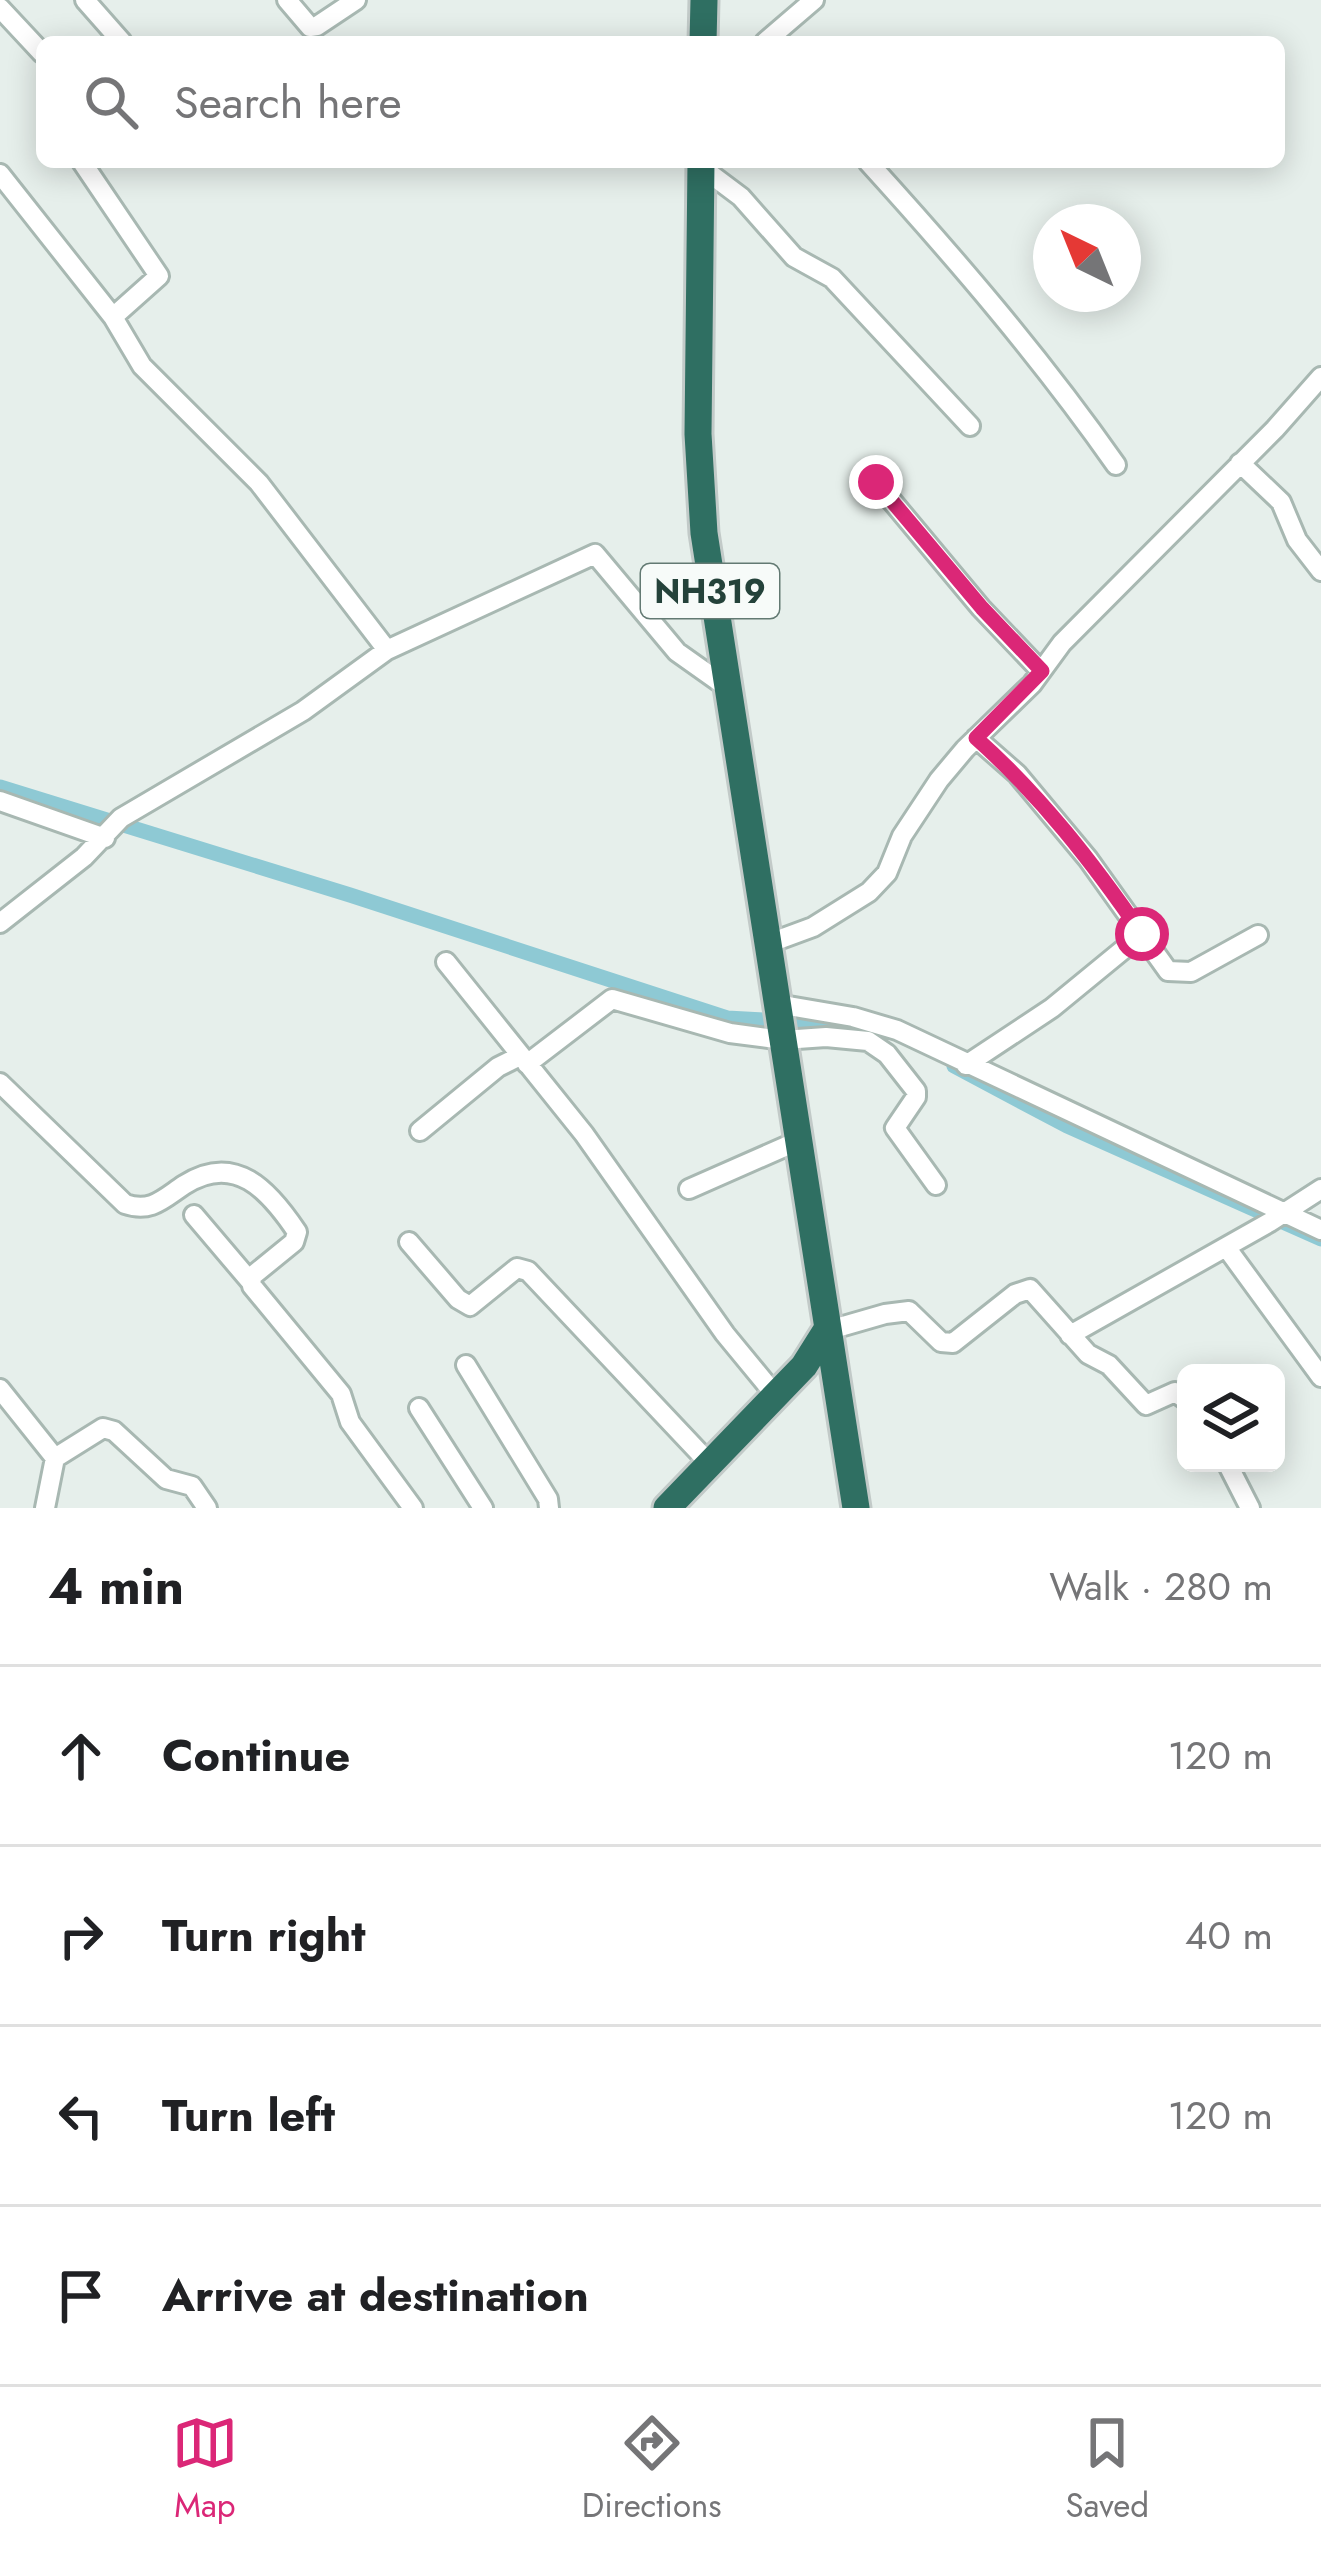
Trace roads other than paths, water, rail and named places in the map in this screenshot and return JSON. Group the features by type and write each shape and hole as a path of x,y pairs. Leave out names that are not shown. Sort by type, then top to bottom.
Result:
{"highway":[{"path":"703,36 704,0"},
{"name":"NH319","path":"701,168 699,478 725,686 826,1331"},
{"path":"667,1508 804,1366 826,1331"},
{"path":"826,1331 856,1508"}],"street":[{"path":"85,0 117,36"},
{"path":"287,0 310,27 356,0"},
{"path":"772,36 814,0"},
{"path":"0,8 36,47"},
{"path":"86,168 159,276 113,317"},
{"path":"706,168 741,197 794,257 832,278 970,427"},
{"path":"873,168 957,260 1116,465"},
{"path":"0,174 113,317 142,366 259,483 387,650"},
{"path":"766,944 813,927 869,892 887,873 902,836 927,796 976,738 1321,377"},
{"path":"1240,463 1281,502 1297,540 1321,571"},
{"path":"876,482 1042,671"},
{"path":"0,923 112,829 303,711 387,650 595,554 677,652 725,686"},
{"path":"976,738 1058,822 1159,960 1177,974 1191,972 1258,935"},
{"path":"0,801 112,829"},
{"path":"966,1065 1052,1008 1142,934"},
{"path":"446,962 584,1134 725,1334 776,1396"},
{"path":"420,1132 498,1067 523,1060 612,999 730,1033 853,1017 897,1030 1278,1217 1321,1230"},
{"path":"781,1023 879,1047 916,1091 895,1128 936,1185"},
{"path":"0,1083 125,1204 148,1208 198,1178 245,1174 297,1232 294,1241 250,1281"},
{"path":"689,1189 798,1141"},
{"path":"1070,1335 1321,1189"},
{"path":"194,1215 341,1394 350,1422 413,1508"},
{"path":"409,1242 458,1299 470,1306 517,1268 528,1271 710,1464"},
{"path":"1226,1247 1321,1378"},
{"path":"826,1331 909,1312 941,1342 953,1343 1015,1294 1030,1289 1091,1357 1109,1365 1147,1406 1177,1393"},
{"path":"466,1365 548,1499 549,1508"},
{"path":"0,1389 55,1458"},
{"path":"419,1408 483,1508"},
{"path":"45,1508 55,1458 104,1428 166,1479 192,1486 207,1508"},
{"path":"1232,1472 1250,1508"}],"waterway":[{"path":"0,787 727,1018 843,1024"},
{"path":"954,1066 1067,1126 1321,1239"}]}
